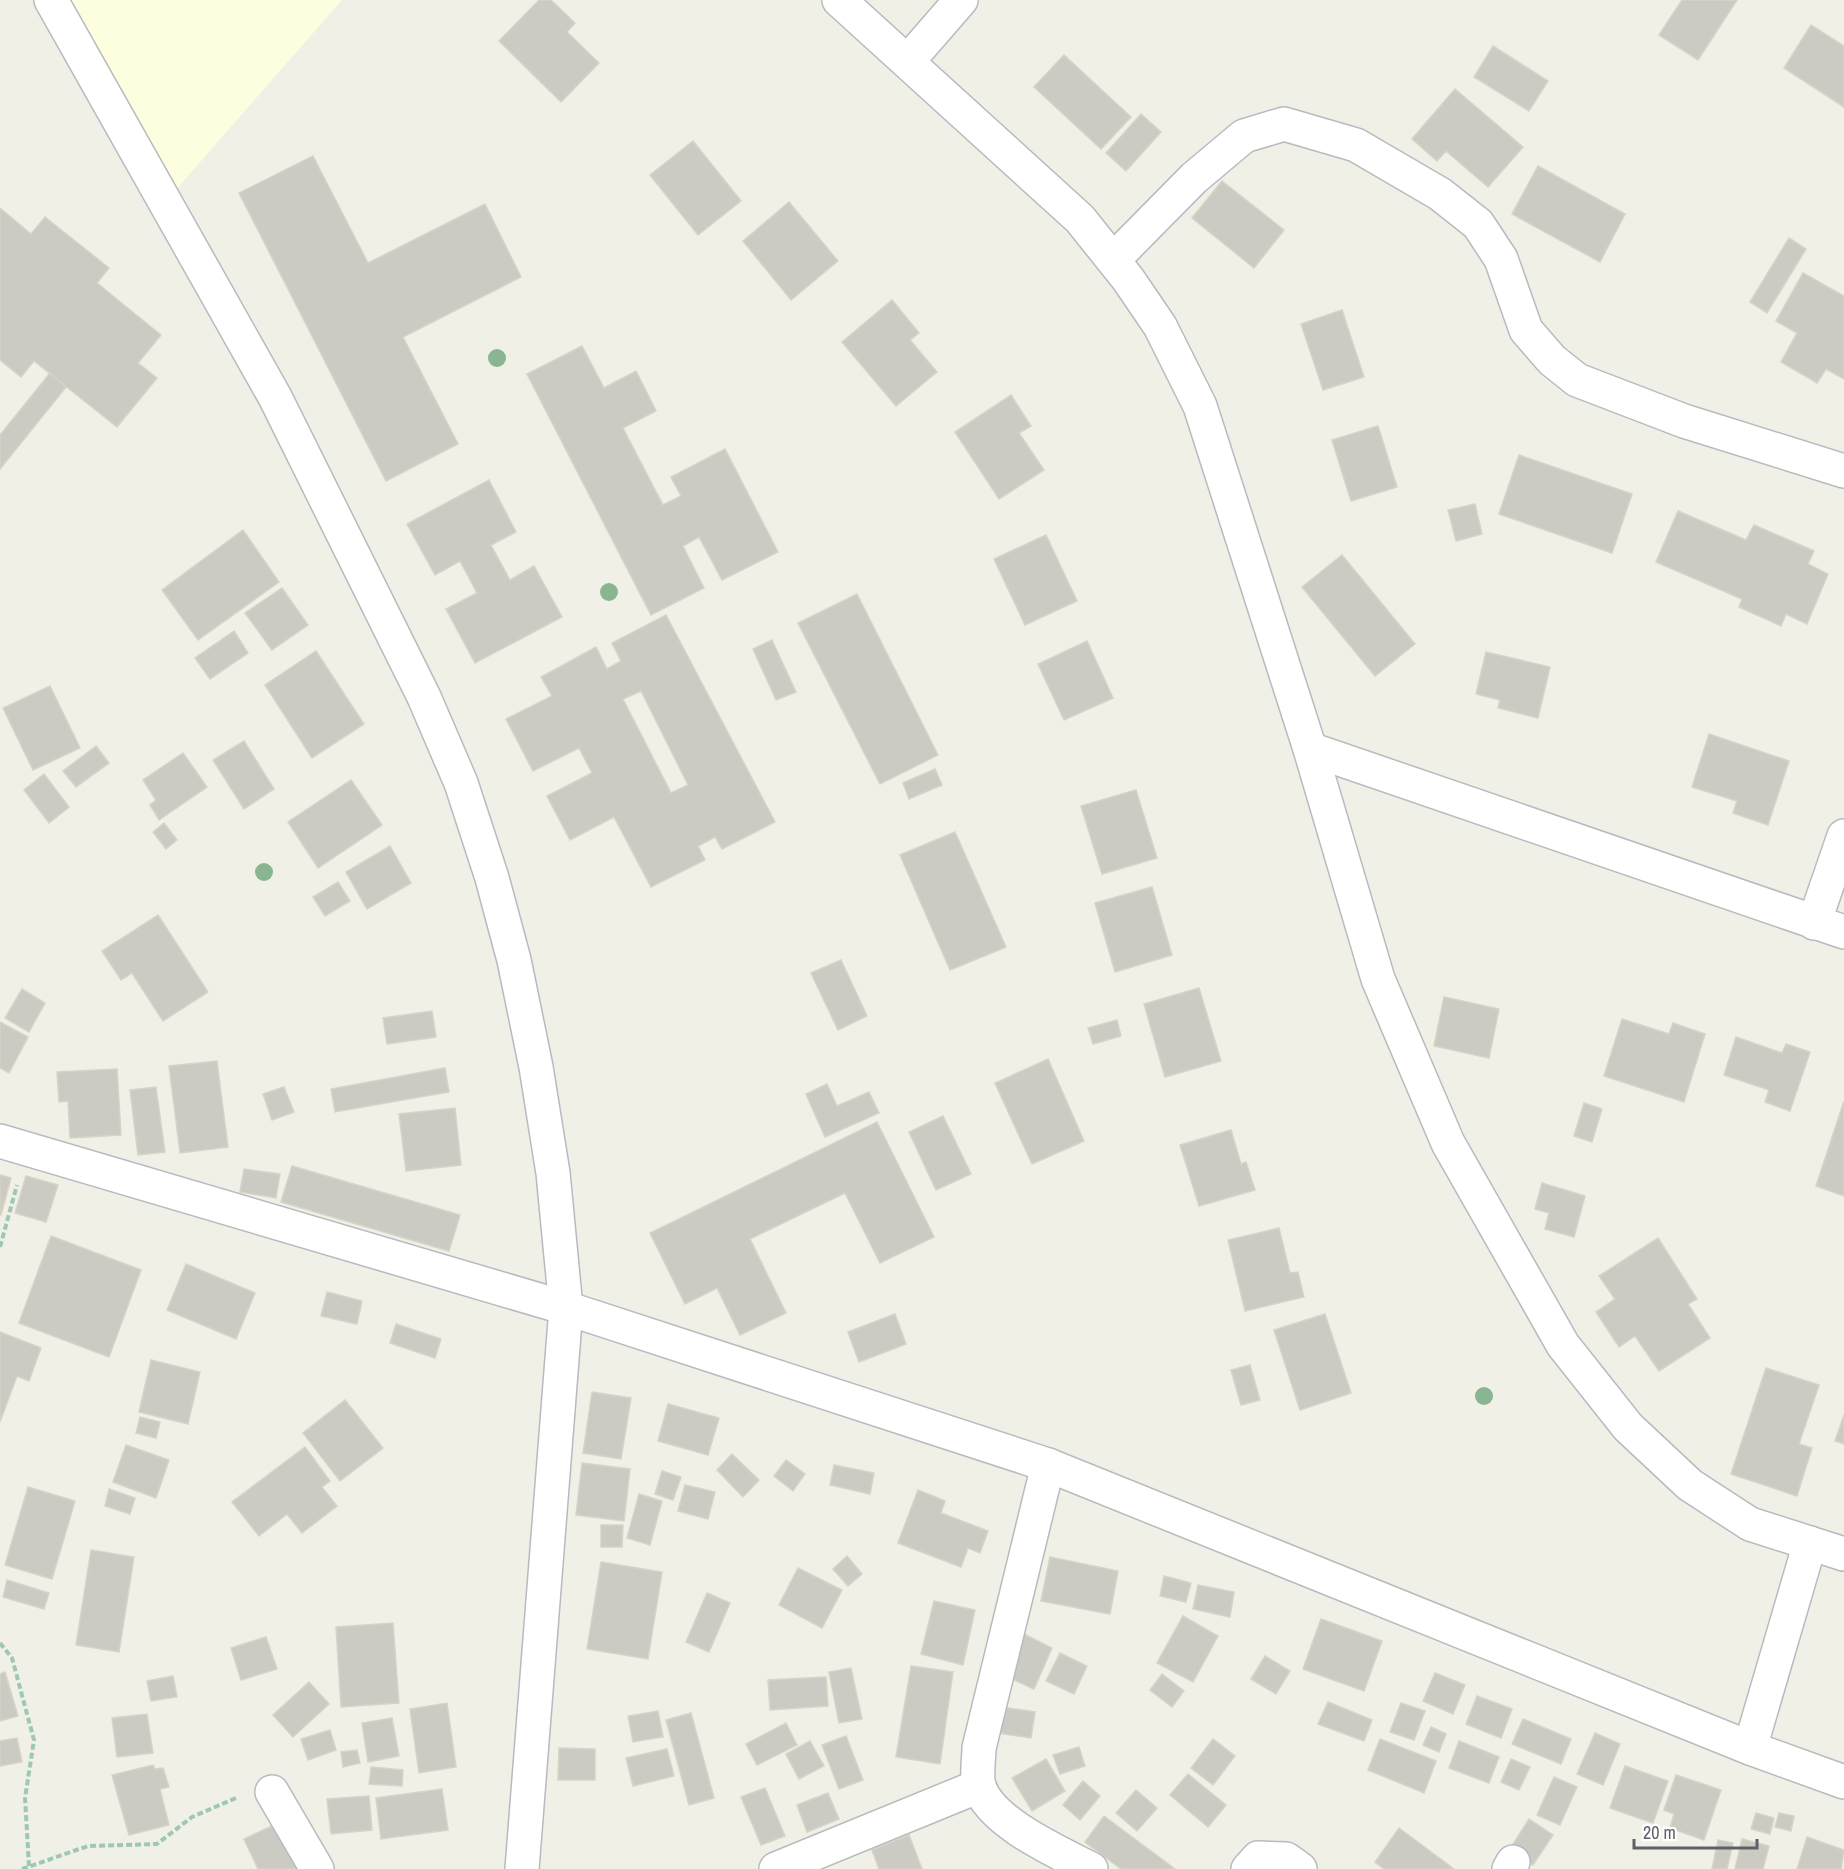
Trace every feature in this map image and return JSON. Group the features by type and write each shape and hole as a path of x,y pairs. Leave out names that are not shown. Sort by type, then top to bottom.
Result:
{"street":[{"path":"51,0 275,397 424,697 461,783 500,909 536,1067 553,1173 566,1308 522,1869"},
{"path":"839,0 1080,219 1113,260 1160,326 1200,406 1310,749 1378,979 1448,1143 1563,1345 1629,1427 1690,1485 1750,1524 1844,1554"},
{"path":"908,62 961,0"},
{"path":"1113,260 1194,178 1244,136 1284,124 1356,145 1440,194 1478,224 1501,259 1526,330 1552,360 1577,381 1684,421 1844,471"},
{"path":"1310,749 1829,927 1844,836"},
{"path":"13,1146 566,1308 1048,1465 1750,1748 1844,1782"},
{"path":"1048,1465 979,1748 979,1786 997,1814 1090,1869"},
{"path":"1750,1748 1810,1543"},
{"path":"779,1868 979,1786"},
{"path":"272,1792 314,1858 317,1869"},
{"path":"1248,1869 1258,1858 1286,1859 1300,1869"}],"path":[{"path":"0,1247 13,1146"},
{"path":"0,1643 12,1658 34,1740 25,1798 29,1866"},
{"path":"22,1869 88,1846 157,1844 192,1817 228,1800 272,1792"}],"shaded area":[{"path":"66,0 342,0 173,193"}],"building":[{"path":"539,0 551,0 575,23 567,32 599,63 561,102 499,41"},
{"path":"1682,0 1737,0 1698,60 1659,35"},
{"path":"1811,25 1844,46 1844,107 1784,68"},
{"path":"1493,46 1548,81 1529,111 1474,77"},
{"path":"1064,55 1131,117 1101,149 1034,87"},
{"path":"1455,89 1523,147 1488,187 1446,151 1437,161 1412,139"},
{"path":"1141,114 1161,132 1126,171 1106,153"},
{"path":"693,141 741,201 698,235 650,175"},
{"path":"313,156 368,263 485,204 521,277 403,337 458,444 386,481 239,193"},
{"path":"1538,166 1625,214 1600,262 1512,214"},
{"path":"1222,181 1284,230 1254,268 1192,218"},
{"path":"789,202 838,261 791,300 743,241"},
{"path":"0,208 31,234 45,217 109,268 97,283 161,335 138,363 157,378 117,427 34,361 21,377 0,360"},
{"path":"1789,238 1806,249 1767,313 1750,302"},
{"path":"1803,273 1844,296 1844,379 1826,369 1817,383 1781,362 1797,333 1776,321"},
{"path":"892,300 919,333 910,340 937,372 896,406 842,342"},
{"path":"1342,310 1364,377 1323,390 1301,324"},
{"path":"582,346 604,388 636,371 656,411 623,428 663,505 681,496 671,477 725,449 778,552 722,580 699,537 683,546 704,588 651,615 527,374"},
{"path":"50,373 66,387 0,469 0,435"},
{"path":"1011,395 1031,426 1019,433 1044,470 999,499 955,432"},
{"path":"1378,426 1397,487 1351,501 1332,440"},
{"path":"1519,455 1632,494 1612,553 1499,514"},
{"path":"489,480 516,532 491,545 510,580 534,566 562,617 475,663 446,609 477,593 460,561 435,575 407,524"},
{"path":"1475,504 1482,534 1456,541 1448,510"},
{"path":"1678,511 1746,540 1754,525 1814,551 1808,564 1828,574 1807,624 1786,614 1781,626 1739,607 1742,599 1656,562"},
{"path":"243,530 279,582 198,640 162,590"},
{"path":"1046,535 1077,601 1025,625 994,559"},
{"path":"1342,555 1415,644 1375,676 1302,587"},
{"path":"282,588 308,625 272,650 245,613"},
{"path":"857,594 938,755 880,784 798,623"},
{"path":"666,615 775,822 722,849 715,837 698,846 705,860 651,887 614,817 570,840 547,796 592,773 579,748 533,771 506,719 552,696 541,677 596,647 607,669 621,661 612,643","holes":["641,691 688,785 671,793 623,699"]},
{"path":"234,631 248,653 210,679 195,658"},
{"path":"772,640 796,692 776,700 753,649"},
{"path":"1087,641 1113,698 1064,720 1038,664"},
{"path":"316,651 364,724 312,758 265,685"},
{"path":"1486,652 1550,667 1538,718 1498,708 1500,700 1476,694"},
{"path":"50,686 80,748 33,770 3,708"},
{"path":"1709,734 1789,761 1768,825 1733,813 1737,801 1692,787"},
{"path":"244,741 274,789 244,809 213,760"},
{"path":"96,746 109,763 76,787 63,771"},
{"path":"183,753 207,787 159,820 150,805 156,800 143,780"},
{"path":"935,769 942,785 909,799 903,783"},
{"path":"44,774 69,807 49,823 24,790"},
{"path":"351,780 382,825 318,868 288,822"},
{"path":"1136,790 1157,858 1102,874 1081,806"},
{"path":"164,823 177,840 166,849 153,832"},
{"path":"955,832 1006,947 950,970 900,855"},
{"path":"390,846 411,883 367,909 346,872"},
{"path":"338,882 350,901 325,916 313,897"},
{"path":"1152,887 1172,955 1115,972 1095,903"},
{"path":"158,915 208,992 163,1021 132,973 121,980 102,951"},
{"path":"841,960 867,1016 838,1030 811,973"},
{"path":"1199,988 1221,1061 1165,1077 1144,1004"},
{"path":"22,989 45,1003 29,1032 5,1018"},
{"path":"1444,997 1499,1009 1489,1058 1434,1046"},
{"path":"432,1011 436,1037 387,1044 383,1018"},
{"path":"1622,1019 1669,1034 1673,1023 1705,1034 1684,1102 1604,1076"},
{"path":"1117,1020 1121,1036 1093,1044 1088,1028"},
{"path":"0,1022 28,1037 9,1073 0,1068"},
{"path":"1736,1037 1782,1053 1786,1044 1810,1052 1790,1111 1765,1102 1769,1090 1724,1075"},
{"path":"1048,1059 1084,1141 1032,1164 995,1083"},
{"path":"217,1061 228,1147 180,1153 169,1066"},
{"path":"445,1068 449,1092 335,1112 331,1089"},
{"path":"117,1069 121,1135 70,1138 68,1101 59,1102 57,1072"},
{"path":"827,1084 837,1106 869,1092 879,1113 825,1137 806,1094"},
{"path":"156,1087 165,1152 138,1155 130,1090"},
{"path":"284,1087 294,1112 272,1120 263,1094"},
{"path":"1844,1101 1844,1196 1816,1186"},
{"path":"1584,1103 1602,1109 1592,1142 1574,1136"},
{"path":"455,1108 461,1165 406,1171 399,1114"},
{"path":"943,1116 971,1174 936,1190 909,1132"},
{"path":"877,1122 934,1237 880,1263 845,1193 750,1239 786,1313 740,1335 717,1288 685,1304 650,1233"},
{"path":"1231,1130 1241,1164 1246,1162 1255,1190 1199,1206 1180,1145"},
{"path":"292,1166 460,1215 449,1251 281,1202"},
{"path":"244,1169 280,1174 276,1198 240,1192"},
{"path":"0,1175 11,1178 1,1215 0,1215"},
{"path":"26,1176 58,1185 46,1222 15,1213"},
{"path":"1542,1183 1585,1196 1574,1237 1545,1229 1549,1213 1535,1209"},
{"path":"1279,1228 1290,1273 1298,1272 1304,1297 1245,1311 1228,1240"},
{"path":"51,1236 141,1270 109,1357 19,1323"},
{"path":"1658,1238 1697,1299 1688,1304 1710,1338 1659,1371 1635,1336 1619,1347 1596,1312 1615,1299 1599,1276"},
{"path":"186,1264 255,1293 236,1339 167,1310"},
{"path":"327,1292 362,1301 357,1324 321,1316"},
{"path":"895,1314 906,1344 859,1362 848,1332"},
{"path":"1325,1314 1351,1393 1300,1410 1274,1330"},
{"path":"396,1324 441,1339 435,1358 390,1343"},
{"path":"0,1332 41,1348 29,1381 17,1376 0,1422"},
{"path":"151,1360 200,1372 188,1424 139,1412"},
{"path":"1250,1365 1260,1400 1241,1405 1231,1370"},
{"path":"1766,1368 1819,1385 1799,1444 1812,1448 1797,1496 1731,1474"},
{"path":"592,1392 631,1398 621,1459 583,1453"},
{"path":"345,1400 383,1448 340,1481 303,1433"},
{"path":"668,1404 719,1418 708,1455 658,1441"},
{"path":"1844,1415 1844,1444 1835,1441"},
{"path":"140,1417 160,1422 156,1438 136,1433"},
{"path":"126,1445 169,1460 156,1498 113,1482"},
{"path":"305,1447 330,1481 322,1487 337,1506 302,1533 287,1514 259,1536 232,1502"},
{"path":"732,1454 759,1480 743,1497 717,1470"},
{"path":"786,1460 805,1474 793,1491 774,1476"},
{"path":"582,1463 630,1469 624,1521 576,1515"},
{"path":"834,1465 874,1473 870,1494 830,1485"},
{"path":"662,1471 681,1477 673,1500 655,1494"},
{"path":"685,1485 715,1492 708,1519 678,1511"},
{"path":"28,1487 75,1501 52,1579 5,1565"},
{"path":"109,1489 135,1498 130,1514 105,1506"},
{"path":"918,1490 945,1501 941,1513 988,1531 980,1553 968,1548 961,1567 898,1543"},
{"path":"639,1494 662,1501 650,1545 627,1538"},
{"path":"601,1525 623,1525 622,1547 601,1547"},
{"path":"91,1550 134,1557 119,1652 76,1645"},
{"path":"847,1556 862,1574 848,1586 833,1569"},
{"path":"1050,1557 1118,1571 1110,1614 1041,1601"},
{"path":"601,1562 662,1572 648,1659 587,1649"},
{"path":"798,1568 842,1590 822,1628 779,1605"},
{"path":"1164,1576 1191,1583 1186,1602 1160,1596"},
{"path":"7,1580 49,1593 44,1609 3,1597"},
{"path":"1198,1585 1234,1592 1230,1617 1193,1609"},
{"path":"707,1593 730,1603 709,1652 686,1642"},
{"path":"934,1601 975,1610 963,1665 921,1654"},
{"path":"1183,1616 1218,1636 1193,1682 1157,1663"},
{"path":"1321,1619 1382,1641 1364,1691 1303,1669"},
{"path":"393,1623 399,1703 341,1707 336,1627"},
{"path":"1022,1633 1052,1648 1034,1689 1003,1675"},
{"path":"266,1637 277,1669 241,1680 231,1648"},
{"path":"1060,1653 1087,1666 1074,1694 1046,1681"},
{"path":"1265,1656 1290,1671 1276,1694 1251,1679"},
{"path":"911,1666 953,1672 940,1764 896,1757"},
{"path":"851,1668 862,1719 839,1723 829,1672"},
{"path":"5,1672 18,1716 0,1721 0,1674"},
{"path":"1435,1673 1465,1685 1453,1714 1423,1701"},
{"path":"1162,1674 1184,1691 1172,1707 1150,1690"},
{"path":"173,1676 177,1697 151,1701 147,1681"},
{"path":"826,1677 828,1706 770,1710 768,1680"},
{"path":"309,1682 329,1704 293,1737 273,1715"},
{"path":"1477,1696 1512,1709 1501,1738 1466,1724"},
{"path":"1328,1702 1372,1720 1364,1741 1318,1724"},
{"path":"447,1703 456,1767 419,1773 410,1709"},
{"path":"1401,1703 1425,1711 1414,1740 1390,1732"},
{"path":"1002,1707 1035,1712 1031,1738 998,1733"},
{"path":"658,1711 663,1737 633,1742 628,1716"},
{"path":"691,1713 714,1798 689,1805 666,1720"},
{"path":"147,1714 153,1753 117,1757 112,1718"},
{"path":"392,1718 399,1756 368,1762 362,1723"},
{"path":"1523,1719 1571,1739 1561,1764 1512,1744"},
{"path":"786,1723 797,1745 757,1765 746,1744"},
{"path":"1431,1727 1446,1734 1439,1752 1423,1745"},
{"path":"330,1730 336,1750 308,1760 301,1739"},
{"path":"1595,1733 1620,1744 1603,1785 1577,1774"},
{"path":"846,1736 863,1780 839,1789 822,1745"},
{"path":"17,1738 22,1762 0,1766 0,1741"},
{"path":"1213,1739 1235,1756 1213,1785 1191,1768"},
{"path":"1380,1739 1436,1761 1424,1793 1368,1770"},
{"path":"810,1741 824,1766 799,1779 786,1754"},
{"path":"1459,1741 1499,1757 1489,1783 1449,1768"},
{"path":"1079,1747 1085,1766 1060,1774 1053,1755"},
{"path":"559,1748 595,1749 595,1780 558,1780"},
{"path":"667,1749 674,1776 633,1786 626,1758"},
{"path":"357,1750 360,1763 343,1767 341,1752"},
{"path":"1046,1759 1065,1791 1032,1811 1012,1778"},
{"path":"1511,1759 1530,1767 1519,1790 1501,1782"},
{"path":"153,1765 155,1769 163,1768 169,1787 160,1789 169,1825 129,1835 112,1775"},
{"path":"1625,1766 1668,1781 1653,1823 1610,1808"},
{"path":"371,1767 403,1770 402,1786 369,1784"},
{"path":"1188,1774 1226,1805 1208,1827 1170,1795"},
{"path":"1676,1775 1721,1790 1704,1840 1670,1828 1674,1814 1664,1810"},
{"path":"1554,1777 1577,1787 1560,1825 1537,1815"},
{"path":"1083,1781 1100,1796 1080,1820 1063,1805"},
{"path":"765,1788 785,1836 761,1845 741,1797"},
{"path":"442,1789 448,1830 381,1839 376,1798"},
{"path":"1136,1790 1157,1808 1137,1831 1116,1813"},
{"path":"828,1793 839,1819 807,1832 797,1805"},
{"path":"369,1796 372,1830 331,1834 327,1799"},
{"path":"1756,1813 1774,1818 1770,1834 1751,1829"},
{"path":"1779,1813 1794,1816 1791,1831 1775,1827"},
{"path":"1104,1816 1175,1869 1121,1869 1085,1842"},
{"path":"1529,1819 1553,1835 1533,1865 1510,1849"},
{"path":"276,1824 297,1869 258,1869 244,1839"},
{"path":"1399,1828 1454,1869 1384,1869 1375,1862"},
{"path":"909,1835 922,1869 879,1869 872,1850"},
{"path":"1807,1837 1844,1850 1841,1869 1797,1869"},
{"path":"1742,1839 1769,1846 1763,1869 1735,1869"},
{"path":"1718,1840 1733,1843 1727,1869 1712,1869"}]}
